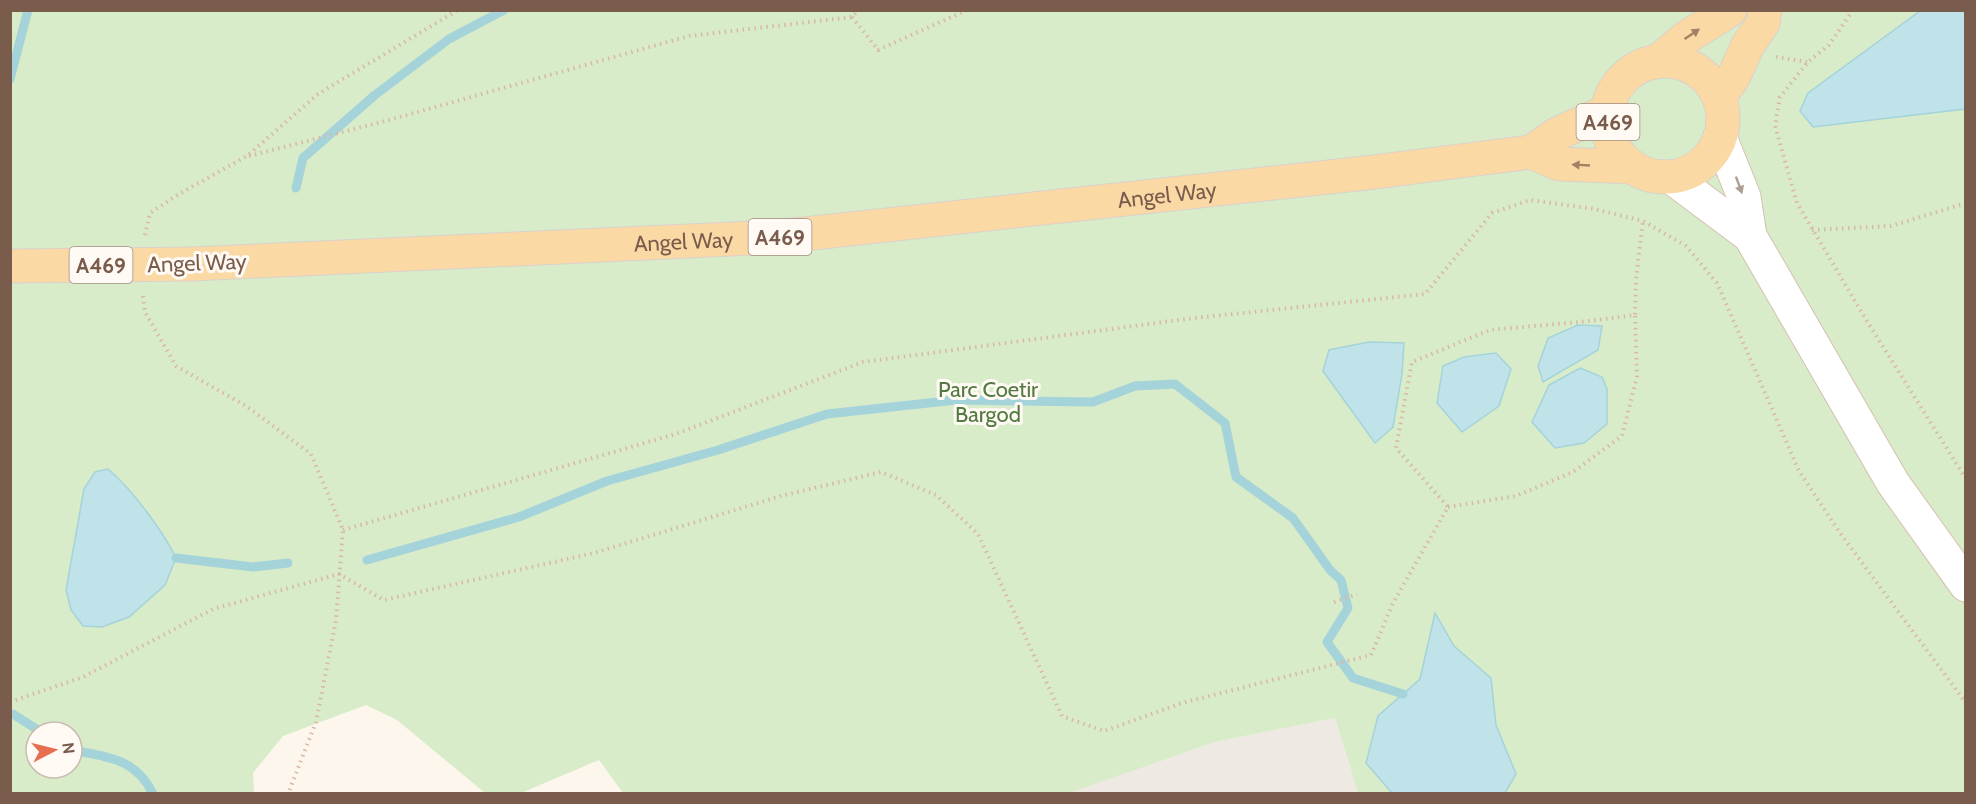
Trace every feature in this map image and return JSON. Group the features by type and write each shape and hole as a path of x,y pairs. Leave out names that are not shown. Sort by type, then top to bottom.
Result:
{"main road":[{"name":"A469","path":"1671,177 1644,174 1621,156 1612,143 1608,127 1608,111 1613,93 1624,78 1639,67 1657,62 1687,37 1730,10"},
{"path":"1719,97 1733,78 1748,45 1763,23 1765,10"},
{"path":"1657,62 1676,62 1694,69 1708,81 1719,97 1723,117 1720,136 1713,152 1702,164 1687,173 1671,177"},
{"name":"Angel Way","path":"10,266 192,264 776,237 1366,173 1531,152 1557,134 1608,111"},
{"name":"A469","path":"1531,152 1559,164 1633,167"}],"street":[{"path":"1720,136 1744,197 1750,236 1893,483 1965,585"},
{"path":"1671,177 1750,236"}],"path":[{"path":"247,156 689,36 852,17 858,10"},
{"path":"852,17 878,50 967,10"},
{"path":"1853,10 1829,45 1808,62 1780,97 1775,126 1797,203 1965,479"},
{"path":"1773,56 1808,62"},
{"path":"343,530 676,434 863,362 1194,318 1425,294 1492,213 1530,200 1593,209 1643,221 1686,246 1717,283 1799,471 1840,533 1965,703"},
{"path":"1812,230 1891,226 1965,203"},
{"path":"1448,507 1516,496 1573,472 1622,436 1637,376 1636,279 1643,221"},
{"path":"1448,507 1396,448 1412,362 1490,330 1635,315"},
{"path":"10,702 82,677 213,609 339,574 384,600 594,553 781,495 881,472 936,495 978,534 1062,716 1104,731 1182,703 1371,655 1394,603 1448,507"},
{"path":"1334,602 1357,594"},
{"path":"288,794 316,722 336,620"}],"shaded area":[{"path":"1335,718 1358,793 1069,794 1076,789 1215,742"}],"green space":[{"name":"Parc Coetir Bargod","path":"10,11 1965,11 1965,793 1358,793 1335,718 1215,742 1069,793 623,793 599,760 521,793 485,793 397,720 366,705 283,736 253,773 254,793 11,793"}],"water":[{"path":"1920,11 1965,11 1965,109 1813,127 1800,111 1808,93"},
{"path":"1578,325 1602,326 1598,350 1543,382 1538,366 1548,338"},
{"path":"1369,342 1404,343 1402,374 1393,427 1375,443 1323,371 1329,350"},
{"path":"1496,353 1511,369 1499,406 1462,432 1437,403 1443,366 1464,357"},
{"path":"1580,368 1602,377 1607,389 1607,424 1584,443 1555,448 1532,422 1549,385"},
{"path":"108,469 146,511 176,558 165,585 129,617 102,627 83,626 71,610 66,590 84,489 95,472"},
{"path":"1435,613 1454,646 1491,678 1496,725 1516,774 1505,793 1392,793 1366,763 1378,716 1420,679"}],"waterway":[{"path":"10,79 28,10"},
{"path":"296,188 303,158 375,95 449,39 504,10"},
{"path":"367,560 519,517 607,481 718,450 827,414 956,400 1093,402 1135,386 1175,384 1225,423 1236,477 1293,518 1330,570 1341,580 1348,608 1327,642 1353,678 1403,694"},
{"path":"176,558 253,567 288,563"},
{"path":"13,714 24,721"},
{"path":"84,753 109,758 129,766 146,782 153,794"}]}
